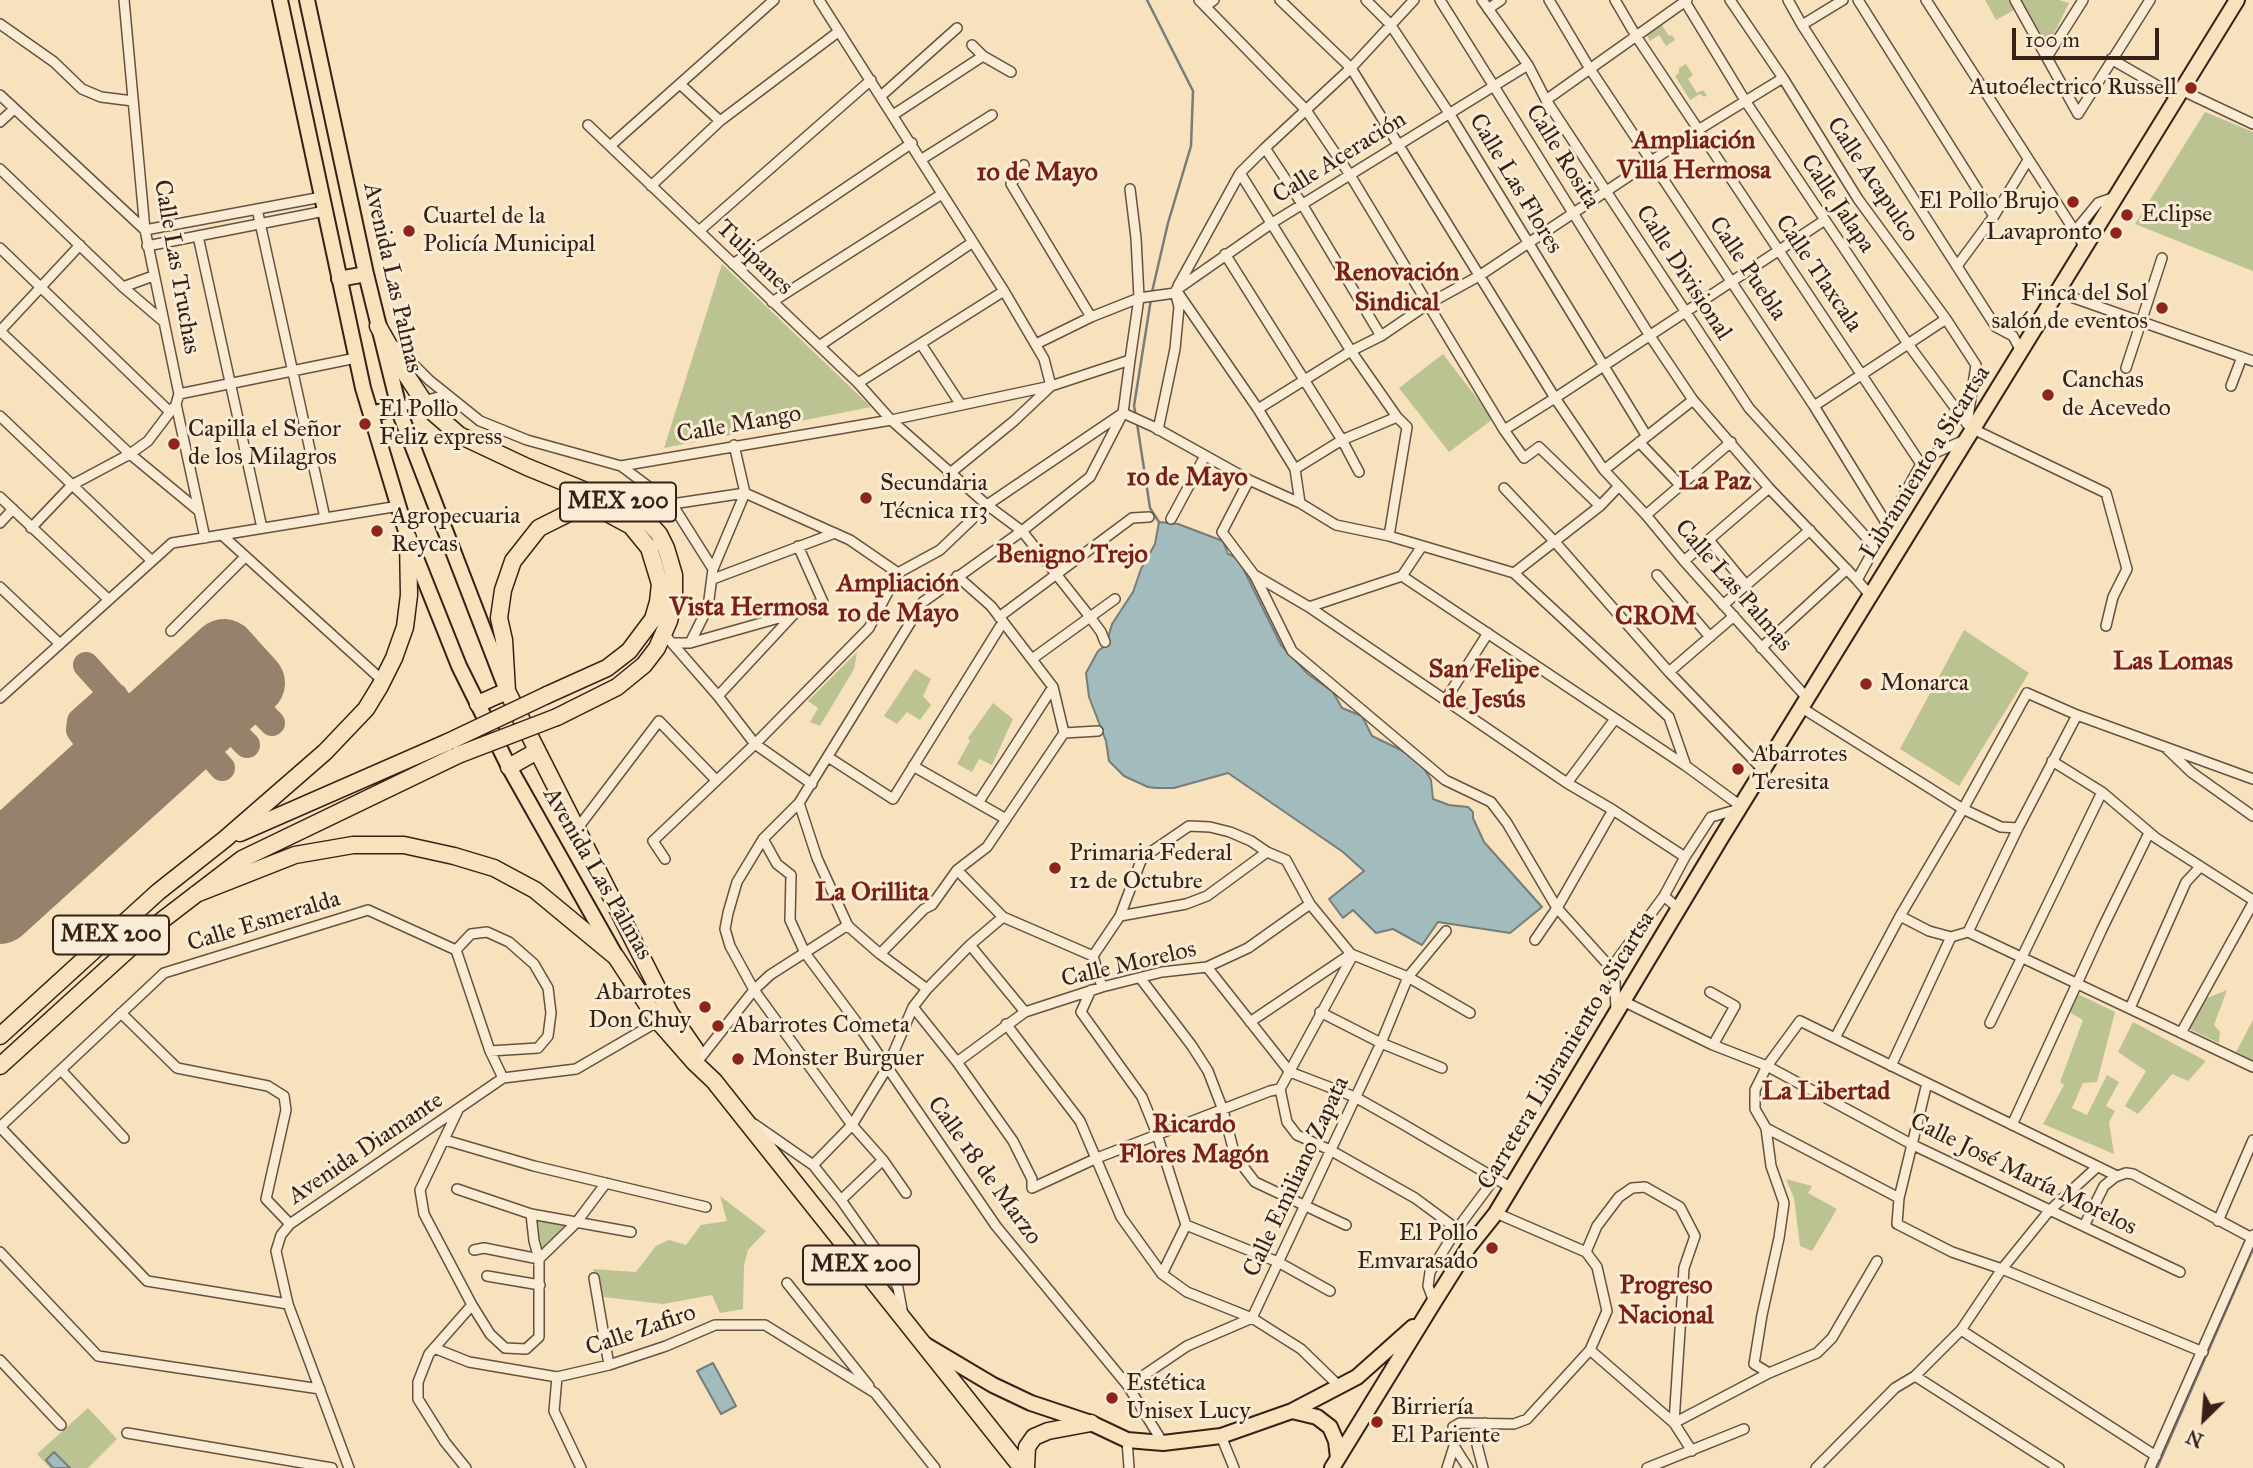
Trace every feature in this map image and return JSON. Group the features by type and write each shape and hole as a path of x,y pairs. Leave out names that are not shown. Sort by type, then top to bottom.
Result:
{"highway":[{"name":"MEX 200","path":"0,1066 152,928 242,859 458,755 557,717 617,687 669,638 674,600 671,558 659,534 640,513 527,467 459,435 424,402 382,332"},
{"path":"225,839 448,742 607,668 629,651 653,619 658,602 660,584 649,548 631,526 607,513 592,509 571,512 539,528 524,544 513,561 503,590 499,618 504,640 507,691 478,704"},
{"name":"MEX 200","path":"0,1035 158,892 225,839 345,733 366,709 383,681 405,627 409,595 408,538"},
{"name":"Avenida Las Palmas","path":"507,691 576,829 664,1017"},
{"path":"509,767 537,751"},
{"name":"MEX 200","path":"196,894 295,855 353,845 404,845 481,864 524,884 616,957"},
{"name":"Avenida Las Palmas","path":"616,957 741,1115"},
{"name":"MEX 200","path":"741,1115 1024,1468"},
{"path":"1024,1468 1027,1447 1034,1437 1048,1431 1091,1423"}],"main road":[{"name":"Avenida Las Palmas","path":"280,0 356,358 408,538 459,666 509,767 616,957"},
{"name":"Avenida Las Palmas","path":"307,0 398,408 507,691"},
{"name":"Libramiento a Sicartsa","path":"1741,808 1969,431 2237,0"},
{"path":"339,279 366,274"},
{"path":"371,414 398,408"},
{"name":"Carretera Libramiento a Sicartsa","path":"1335,1463 1468,1248 1496,1213 1741,808"},
{"path":"923,1343 993,1385 1031,1403 1091,1423 1127,1440 1163,1443 1221,1436 1293,1411 1357,1377 1430,1308"},
{"path":"1293,1411 1317,1417 1330,1427 1336,1441 1335,1463"}],"street":[{"name":"Calle Las Truchas","path":"124,0 147,246 165,323 175,403 205,538"},
{"path":"610,146 774,0"},
{"path":"819,0 922,159 1048,367 1051,386 1014,421 949,474"},
{"path":"1202,3 1214,0"},
{"name":"Calle Las Palmas","path":"1280,0 1352,68 1555,398 1604,470 1734,616 1805,703 1963,809 2001,827 2018,828"},
{"name":"Calle Las Flores","path":"1366,0 1390,24 1449,113 1605,366 1643,438 1680,485"},
{"path":"1156,428 1175,349 1179,307 1176,292 1240,173 1352,68 1414,0"},
{"name":"Calle Rosita","path":"1440,0 1650,336 1693,400 1769,488 1870,595"},
{"name":"Calle Divisional","path":"1482,0 1528,65 1546,100 1749,408 1876,548"},
{"path":"1488,9 1500,0"},
{"name":"Calle Puebla","path":"1549,0 1590,69 1814,406 1888,526"},
{"name":"Calle Tlaxcala","path":"1615,0 1698,130 1922,464"},
{"path":"1546,100 1685,0"},
{"name":"Calle Jalapa","path":"1685,0 1746,102 1969,431"},
{"name":"Calle Acapulco","path":"1730,0 1783,78 1858,199 1946,319 1976,365 1969,431"},
{"path":"1788,0 1996,327 2013,336 2021,351"},
{"path":"1802,25 1843,0"},
{"path":"1858,0 1994,216"},
{"path":"1926,0 2085,247"},
{"path":"2015,0 2078,114 2150,0"},
{"path":"2047,57 2083,0"},
{"path":"1202,3 1306,110 1350,175 1504,430 1524,458 1539,447 1600,506"},
{"path":"0,24 54,62 82,89 101,97 133,101"},
{"path":"881,96 957,28"},
{"path":"651,186 720,121 838,32"},
{"path":"972,45 984,56 1011,72"},
{"path":"893,115 984,56"},
{"path":"2111,59 2179,94 2251,120"},
{"name":"Calle Aceración","path":"1036,344 1091,317 1143,298 1176,292 1272,223 1528,65"},
{"path":"1258,409 1428,304 1479,276 1605,190 1783,78"},
{"path":"699,231 871,80"},
{"path":"680,84 720,121"},
{"path":"0,95 145,230 257,209 323,204"},
{"path":"0,122 14,109"},
{"path":"922,159 992,115"},
{"name":"Tulipanes","path":"588,125 858,383 891,421 949,474 1022,531 1090,617 1105,642"},
{"path":"733,264 912,143"},
{"path":"1265,148 1381,335"},
{"path":"1957,266 1994,216 2028,160"},
{"path":"1024,165 1011,184 1091,317"},
{"path":"0,169 123,287 165,323"},
{"path":"1240,173 1351,351 1397,417 1407,426 1390,536"},
{"path":"906,1193 883,1160 852,1125 754,990 730,946 725,929 737,882 764,839 799,803 812,784 923,602 1022,531 1090,477 1126,414 1130,360 1143,298 1130,189"},
{"path":"772,302 942,194"},
{"path":"2075,231 2098,203 2116,196"},
{"path":"147,246 259,224 323,204"},
{"path":"257,209 324,518"},
{"path":"1504,430 1825,220"},
{"path":"198,236 262,528"},
{"path":"819,346 973,242"},
{"path":"80,245 0,331 130,454 200,511"},
{"path":"0,248 175,403"},
{"path":"1226,254 1342,440 1359,472"},
{"path":"2126,368 2162,258"},
{"path":"123,287 153,276"},
{"path":"858,383 1004,291"},
{"path":"1176,292 1258,409 1295,469 1300,503"},
{"path":"2057,292 2253,361"},
{"path":"1814,406 1946,319"},
{"name":"Calle Mango","path":"382,332 429,380 480,421 527,440 621,466 734,445 891,421 1051,386 1130,360"},
{"path":"921,344 961,405"},
{"path":"2231,386 2242,357"},
{"path":"31,528 72,485 130,454 148,441 175,403 230,384 356,358"},
{"path":"398,408 447,395"},
{"path":"1604,470 1693,400"},
{"path":"1126,414 1249,480 1300,503 1336,525 1390,536 1514,573 1669,717 1686,766"},
{"path":"665,859 653,841 755,744 869,628 898,573 940,550 987,505 1126,414"},
{"path":"0,416 152,561"},
{"path":"1295,469 1342,440 1397,417"},
{"path":"1857,580 1922,464 1969,431 2106,493 2127,569 2113,597 2106,626"},
{"path":"1646,515 1731,442"},
{"path":"690,643 708,607 713,569 745,493 734,445"},
{"path":"1171,519 1205,456"},
{"path":"621,466 672,504 713,569"},
{"path":"1249,480 1222,532 1255,576 1292,651 1445,780 1490,802 1507,823 1558,908 1611,968 1620,1007"},
{"path":"1514,573 1600,506 1619,486"},
{"path":"1504,488 1669,672 1764,771"},
{"path":"1684,561 1769,488"},
{"path":"672,504 745,493 850,540 898,573"},
{"path":"0,497 108,600"},
{"path":"0,698 172,543 398,506"},
{"path":"0,523 13,509"},
{"path":"828,757 893,799 1001,620 1056,573 1132,518 1149,517"},
{"path":"1723,605 1810,530"},
{"path":"713,579 835,533"},
{"path":"222,535 383,681"},
{"path":"1709,540 1747,586"},
{"path":"669,638 690,643 795,613 823,602 798,546"},
{"path":"1309,607 1402,576 1422,546"},
{"path":"171,631 245,557"},
{"path":"1761,648 1847,569"},
{"path":"1657,575 1710,637"},
{"path":"880,954 924,909 932,905 957,870 987,847 1064,733 1054,687 991,606 957,576"},
{"path":"1255,576 1309,607 1567,783 1685,858"},
{"path":"1402,576 1686,766 1741,808"},
{"path":"0,587 60,644"},
{"path":"1032,659 1115,599"},
{"path":"718,696 795,613"},
{"path":"1669,672 1734,616"},
{"path":"1446,699 1488,633"},
{"path":"669,638 755,744 812,784"},
{"path":"978,803 1054,687"},
{"path":"1835,1038 1900,916 2027,693 2077,715 2253,779"},
{"path":"1968,932 2077,715"},
{"path":"1567,783 1615,719"},
{"path":"576,829 659,721 716,780"},
{"path":"1064,733 1098,731"},
{"path":"2164,746 2191,772 2253,816"},
{"path":"2052,761 2102,792 2150,833 2253,901 2181,1033"},
{"path":"913,766 1006,819"},
{"path":"1990,1023 2102,792"},
{"path":"799,803 817,858 848,925 880,954 927,989"},
{"path":"1611,968 1664,896 1711,817 1741,808"},
{"path":"1535,940 1558,908 1613,810"},
{"path":"1093,956 1120,916 1142,858 1189,826 1210,827 1251,841 1286,860 1310,904 1352,954 1408,977 1470,1013"},
{"path":"2012,1125 2150,833"},
{"name":"Calle 18 de Marzo","path":"764,839 777,864 791,875 790,920 804,953 855,1020 996,1226 1128,1386 1163,1443"},
{"path":"1120,916 1186,904 1207,896 1267,852"},
{"path":"2130,1008 2186,882 2200,867"},
{"path":"957,870 1003,917 1093,956"},
{"path":"1664,896 1679,909"},
{"name":"Calle Morelos","path":"957,1062 1025,1012 1091,990 1161,972 1207,967 1248,948 1310,904"},
{"name":"Calle Esmeralda","path":"0,1127 164,973 368,910 456,950"},
{"path":"1900,916 1928,931 1951,937 1968,932 2253,1067"},
{"path":"813,1165 852,1125 887,1068 913,1007 970,945 1003,917"},
{"path":"697,1060 754,990 770,975 848,925"},
{"name":"Calle Emiliano Zapata","path":"1252,1318 1381,1043 1408,977 1446,931"},
{"path":"490,1051 538,1048 548,1036 551,1013 548,988 534,964 509,942 487,933 471,934 456,950 490,1051 503,1078"},
{"path":"1891,1066 1951,937"},
{"path":"970,945 1025,1012"},
{"path":"1352,954 1280,1089 1287,1122 1297,1135 1330,1150 1415,1198 1457,1229"},
{"path":"1250,1021 1352,954"},
{"path":"1093,956 1102,987"},
{"path":"1207,967 1290,1072 1355,1097 1510,1187"},
{"path":"1141,979 1208,1071 1223,1110 1235,1156 1255,1182 1346,1226"},
{"path":"1091,990 1081,1012 1142,1097 1186,1224 1162,1274"},
{"path":"1710,992 1735,1006 1713,1045"},
{"path":"913,1007 957,1062 1013,1141 1032,1179 1032,1188 1097,1157 1280,1089"},
{"name":"Calle José María Morelos","path":"1620,1007 1766,1066 1913,1145 2180,1272"},
{"path":"1320,1012 1381,1043 1442,1069"},
{"path":"121,1013 177,1068 268,1086 284,1096 286,1110 266,1199 290,1224"},
{"name":"Avenida Diamante","path":"349,1468 288,1304 276,1251 281,1235 290,1224 503,1078 576,1069 664,1017"},
{"path":"1769,1373 1754,1364 1780,1238 1784,1203 1771,1166 1766,1128 1755,1109 1755,1090 1766,1066 1800,1021 2117,1176"},
{"path":"1006,1024 1080,1121 1121,1217 1162,1274 1187,1293 1252,1318 1301,1349 1339,1386"},
{"path":"61,1070 124,1138"},
{"path":"1927,1083 1899,1198 1898,1224 1952,1252 2002,1269 2203,1352"},
{"path":"457,1110 421,1189 424,1214 472,1305 490,1334 505,1348 526,1349 539,1337 539,1259 531,1213"},
{"path":"741,1115 813,1165 884,1262 898,1287 903,1316"},
{"path":"0,1127 147,1281 288,1304"},
{"path":"1766,1128 1899,1198"},
{"path":"445,1140 706,1207"},
{"path":"2218,1221 2253,1140"},
{"path":"841,1200 883,1160"},
{"path":"1816,1468 1895,1388 1915,1376 1961,1330 2002,1269 2049,1210 2097,1167"},
{"path":"2084,1226 2104,1186 2126,1173 2133,1174 2218,1221 2252,1236 2150,1468"},
{"path":"1430,1308 1430,1272 1457,1229 1495,1178"},
{"path":"539,1259 576,1223 606,1183"},
{"path":"1586,1252 1597,1226 1619,1197 1632,1188 1646,1187 1680,1208 1695,1236 1684,1268 1674,1423"},
{"path":"457,1189 531,1213 631,1232"},
{"path":"1447,1468 1454,1446 1452,1427 1460,1423 1514,1424 1527,1419 1590,1350 1606,1311 1597,1267 1586,1252 1496,1213"},
{"path":"1186,1224 1278,1262 1330,1291"},
{"path":"474,1250 484,1248 539,1259"},
{"path":"0,1252 98,1356 320,1390"},
{"path":"1674,1423 1769,1373 1817,1353 1832,1338 1877,1261"},
{"path":"487,1276 540,1285"},
{"path":"593,1278 609,1365"},
{"path":"786,1283 875,1393"},
{"path":"466,1468 445,1442 418,1399 418,1382 434,1348 472,1305"},
{"path":"1128,1386 1186,1346 1252,1318"},
{"name":"Calle Zafiro","path":"434,1348 470,1362 557,1377 609,1365 666,1346 715,1325 765,1325 875,1393 935,1468"},
{"path":"1961,1330 2156,1456"},
{"path":"1590,1350 1674,1423 1692,1451"},
{"path":"0,1360 61,1425"},
{"path":"1915,1376 2059,1468"},
{"path":"557,1377 554,1411 581,1468"},
{"path":"1483,1468 1477,1445 1485,1423"},
{"path":"1647,1468 1744,1429"},
{"path":"127,1433 332,1468"},
{"path":"1221,1436 1234,1468"},
{"path":"1127,1440 1129,1468"},
{"path":"1454,1446 1468,1468"}],"green space":[{"path":"1985,0 2011,0 2016,9 1996,20"},
{"path":"2020,0 2059,0 2069,3 2048,46"},
{"path":"1661,24 1675,40 1666,46 1659,35 1650,41 1646,34"},
{"path":"1686,64 1693,75 1688,79 1697,93 1703,90 1707,95 1704,97 1700,94 1690,100 1675,76 1679,73 1679,68"},
{"path":"2205,112 2253,132 2253,271 2135,224"},
{"path":"722,264 871,407 664,448"},
{"path":"1443,354 1493,419 1449,452 1399,388"},
{"path":"1964,630 2029,673 1959,786 1900,749"},
{"path":"857,652 854,669 820,726 810,722 818,708 808,701"},
{"path":"915,669 931,679 923,696 931,705 920,720 907,712 897,724 884,716"},
{"path":"993,703 1013,719 992,765 979,759 972,772 957,764 970,741 968,738"},
{"path":"2227,990 2214,1025 2220,1032 2219,1043 2189,1029 2207,998"},
{"path":"2078,994 2115,1012 2097,1082 2083,1083 2072,1108 2087,1115 2107,1075 2119,1082 2106,1106 2115,1111 2109,1122 2114,1154 2043,1124 2064,1085 2060,1082 2083,1020 2069,1012"},
{"path":"2253,1020 2253,1061 2236,1052"},
{"path":"2133,1022 2206,1061 2188,1081 2172,1074 2138,1114 2125,1106 2146,1071 2118,1052"},
{"path":"1786,1179 1812,1186 1808,1193 1837,1209 1812,1251 1800,1246 1794,1198"},
{"path":"720,1196 766,1231 748,1250 744,1265 743,1309 720,1313 712,1295 663,1304 604,1297 593,1269 636,1272 656,1246 669,1240 686,1245 701,1225 727,1221"},
{"path":"537,1221 567,1224 559,1238 548,1244 546,1249 541,1249"},
{"path":"88,1408 117,1439 88,1468 50,1468 37,1454"}],"water":[{"path":"1159,522 1178,524 1223,541 1228,554 1238,558 1281,645 1308,674 1333,692 1342,708 1362,716 1372,736 1421,763 1431,780 1433,799 1449,805 1468,807 1473,812 1484,842 1542,907 1510,933 1438,922 1422,945 1393,929 1376,933 1353,910 1343,918 1329,899 1364,871 1343,852 1228,773 1174,788 1156,788 1124,776 1109,761 1106,741 1089,697 1086,673 1098,651 1106,645 1112,624 1133,592 1141,569 1155,544"},
{"path":"713,1363 736,1406 721,1414 697,1371"},
{"path":"54,1452 70,1468 53,1468 46,1460"}],"waterway":[{"path":"1147,0 1193,91 1191,146 1168,223 1152,292"},
{"path":"1136,416 1134,406 1151,299"},
{"path":"1137,423 1150,508 1159,522"},
{"path":"2157,1468 2253,1249"}],"taxiway":[{"path":"86,665 144,729 148,741 145,751"},
{"path":"212,689 229,684 238,688 272,723"},
{"path":"87,741 79,730 80,721 106,698 115,696"},
{"path":"187,711 200,706 212,710 247,745"},
{"path":"160,737 173,730 185,730 193,735 222,768"}],"runway":[{"path":"0,855 224,652 252,683 0,911"}],"place":[{"name":"Autoélectrico Russell","path":"2191,88"},
{"name":"El Pollo Brujo","path":"2073,202"},
{"name":"Eclipse","path":"2127,215"},
{"name":"Cuartel de la Policía Municipal","path":"409,231"},
{"name":"Lavapronto","path":"2116,233"},
{"name":"Finca del Sol salón de eventos","path":"2162,308"},
{"name":"Canchas de Acevedo","path":"2048,395"},
{"name":"El Pollo Feliz express","path":"365,424"},
{"name":"Capilla el Señor de los Milagros","path":"174,444"},
{"name":"Secundaria Técnica 113","path":"866,498"},
{"name":"Agropecuaria Reycas","path":"377,531"},
{"name":"Monarca","path":"1866,684"},
{"name":"Abarrotes Teresita","path":"1738,769"},
{"name":"Primaria Federal 12 de Octubre","path":"1055,868"},
{"name":"Abarrotes Don Chuy","path":"705,1007"},
{"name":"Abarrotes Cometa","path":"718,1026"},
{"name":"Monster Burguer","path":"738,1059"},
{"name":"El Pollo Emvarasado","path":"1492,1248"},
{"name":"Estética Unisex Lucy","path":"1112,1398"},
{"name":"Birriería El Pariente","path":"1377,1422"}],"district":[{"name":"Ampliación Villa Hermosa","path":"1694,157"},
{"name":"1o de Mayo","path":"1037,174"},
{"name":"Renovación Sindical","path":"1397,289"},
{"name":"1o de Mayo","path":"1187,479"},
{"name":"La Paz","path":"1715,483"},
{"name":"Benigno Trejo","path":"1072,556"},
{"name":"Ampliación 1o de Mayo","path":"898,600"},
{"name":"Vista Hermosa","path":"749,609"},
{"name":"CROM","path":"1656,618"},
{"name":"Las Lomas","path":"2173,663"},
{"name":"San Felipe de Jesús","path":"1484,686"},
{"name":"La Orillita","path":"872,894"},
{"name":"La Libertad","path":"1826,1093"},
{"name":"Ricardo Flores Magón","path":"1194,1141"},
{"name":"Progreso Nacional","path":"1666,1302"}]}
